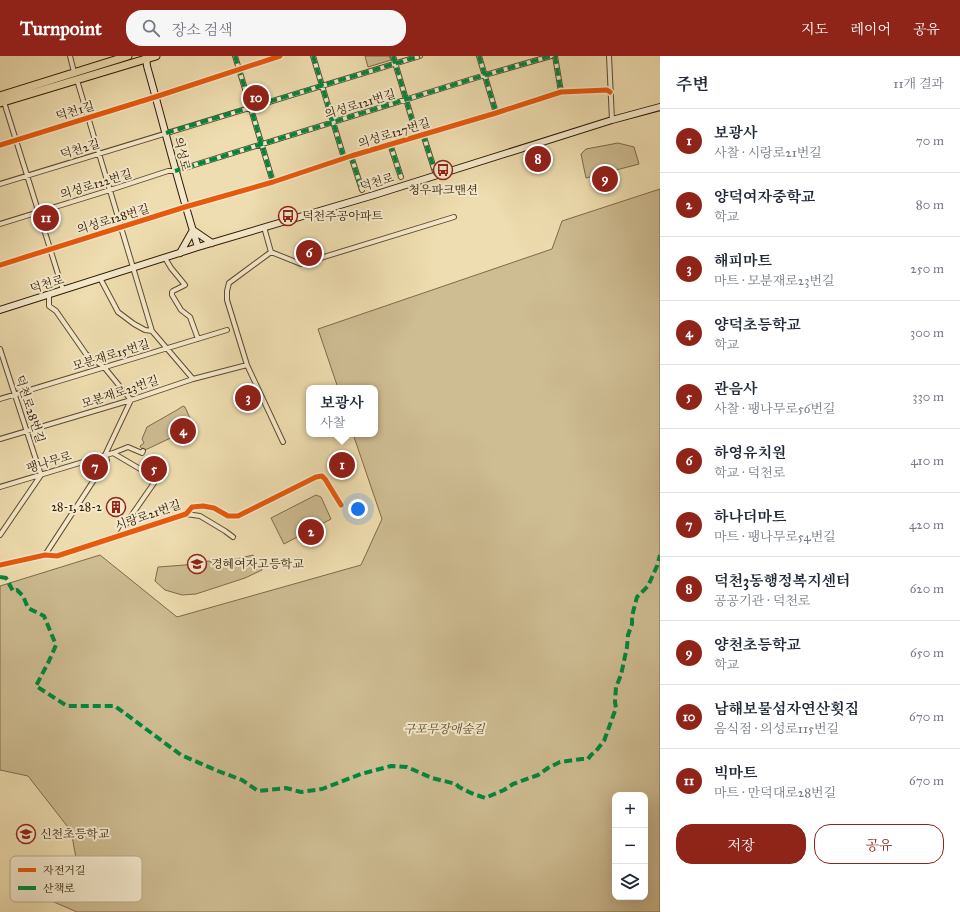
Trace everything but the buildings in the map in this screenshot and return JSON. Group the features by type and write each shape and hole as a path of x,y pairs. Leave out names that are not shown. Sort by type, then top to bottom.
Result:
{"main road":[{"path":"1,97 74,72 128,56"},
{"path":"1,97 77,80 156,56"},
{"name":"의성로","path":"144,59 166,133 185,207 198,247"},
{"name":"덕천로","path":"0,310 198,247 612,120 660,107"},
{"path":"180,253 193,230 212,243"}],"street":[{"path":"70,56 74,72"},
{"path":"235,56 274,182"},
{"name":"덕천1길","path":"0,144 155,97 280,56"},
{"path":"313,56 344,158"},
{"path":"393,56 417,136"},
{"name":"덕천2길","path":"0,184 420,56"},
{"path":"479,56 496,113"},
{"name":"의성로121번길","path":"175,171 551,56"},
{"path":"555,56 561,92"},
{"path":"609,56 612,120"},
{"path":"77,80 152,331 193,379"},
{"name":"의성로127번길","path":"185,207 274,182 344,158 561,92 607,90 610,92"},
{"path":"1,97 16,140 62,290"},
{"path":"423,134 436,175"},
{"path":"390,144 401,177"},
{"path":"351,156 362,190"},
{"name":"의성로122번길","path":"0,224 168,171 175,171"},
{"name":"의성로128번길","path":"0,264 50,250 185,207"},
{"path":"271,252 301,264 454,217"},
{"path":"264,227 271,252"},
{"path":"271,252 230,283 227,291 227,300 247,365 283,442"},
{"path":"165,258 185,285 173,291 172,295 181,310 190,317 198,339"},
{"path":"100,278 118,312 134,324 145,330 152,331"},
{"path":"45,555 107,460 105,455 131,400 104,367 86,354 56,311 49,306 49,295"},
{"name":"모분재로15번길","path":"0,399 227,330"},
{"name":"덕천로28번길","path":"0,349 41,475"},
{"name":"모분재로23번길","path":"0,440 131,400 193,379 247,365"},
{"name":"팽나무로","path":"0,487 128,447 142,453 143,451"},
{"name":"팽나무로","path":"105,455 113,453 152,476 154,483 119,536"},
{"path":"0,535 41,475"},
{"name":"시랑로21번길","path":"0,565 45,555 57,556 186,514 192,507 203,506 214,508 228,516 238,516 316,477 322,476 325,478 341,505"},
{"path":"186,514 200,516 233,537"}],"green space":[{"path":"365,56 389,56 391,60 368,67"},
{"path":"618,143 634,147 639,164 586,178 581,154 586,149"},
{"name":"구포무장애숲길","path":"660,189 660,912 77,912 54,902 142,902 142,856 76,856 71,831 28,776 0,770 0,586 100,555 177,617 361,565 382,519 354,437 378,437 378,385 337,385 318,329 552,249 562,221"},
{"path":"183,406 185,407 194,427 143,451 140,446 144,443 142,439 147,427"},
{"path":"316,495 321,497 331,519 284,544 271,518"},
{"path":"253,555 262,570 245,578 196,594 182,595 165,590 155,581 158,567 209,561 215,564"}],"marked path":[{"path":"235,56 273,182"},
{"path":"313,56 344,158"},
{"path":"393,56 417,136"},
{"path":"166,133 420,56"},
{"path":"479,56 496,113"},
{"path":"175,171 551,56"},
{"path":"555,56 561,92"},
{"path":"423,134 436,175"},
{"path":"390,144 401,177"},
{"path":"351,156 362,190"},
{"path":"0,577 6,578 13,591 17,590 23,596 28,608 44,616 56,645 36,686 67,706 115,706 181,755 242,780 258,791 286,788 301,792 322,789 361,774 391,766 407,767 432,778 456,784 471,793 485,798 504,790 513,784 538,775 560,762 588,759 604,741 616,708 616,687 621,675 637,597 648,586 660,555"}],"cycle path":[{"path":"0,145 155,97 280,56"},
{"path":"0,265 561,92 607,90 610,92"},
{"path":"0,565 45,555 57,556 186,514 192,507 203,506 214,508 228,516 238,516 316,477 322,476 325,479 341,505"}],"place":[{"name":"남해보물섬자연산횟집","path":"256,98"},
{"name":"덕천3동행정복지센터","path":"538,159"},
{"name":"청우파크맨션","path":"443,170"},
{"name":"양천초등학교","path":"605,179"},
{"name":"덕천주공아파트","path":"288,216"},
{"name":"빅마트","path":"46,218"},
{"name":"하영유치원","path":"309,253"},
{"name":"해피마트","path":"248,398"},
{"name":"양덕초등학교","path":"183,431"},
{"name":"보광사","path":"342,465"},
{"name":"하나더마트","path":"95,467"},
{"name":"관음사","path":"154,469"},
{"name":"28-1, 28-2","path":"116,507"},
{"name":"양덕여자중학교","path":"311,532"},
{"name":"경혜여자고등학교","path":"197,564"},
{"name":"신천초등학교","path":"26,834"}]}
